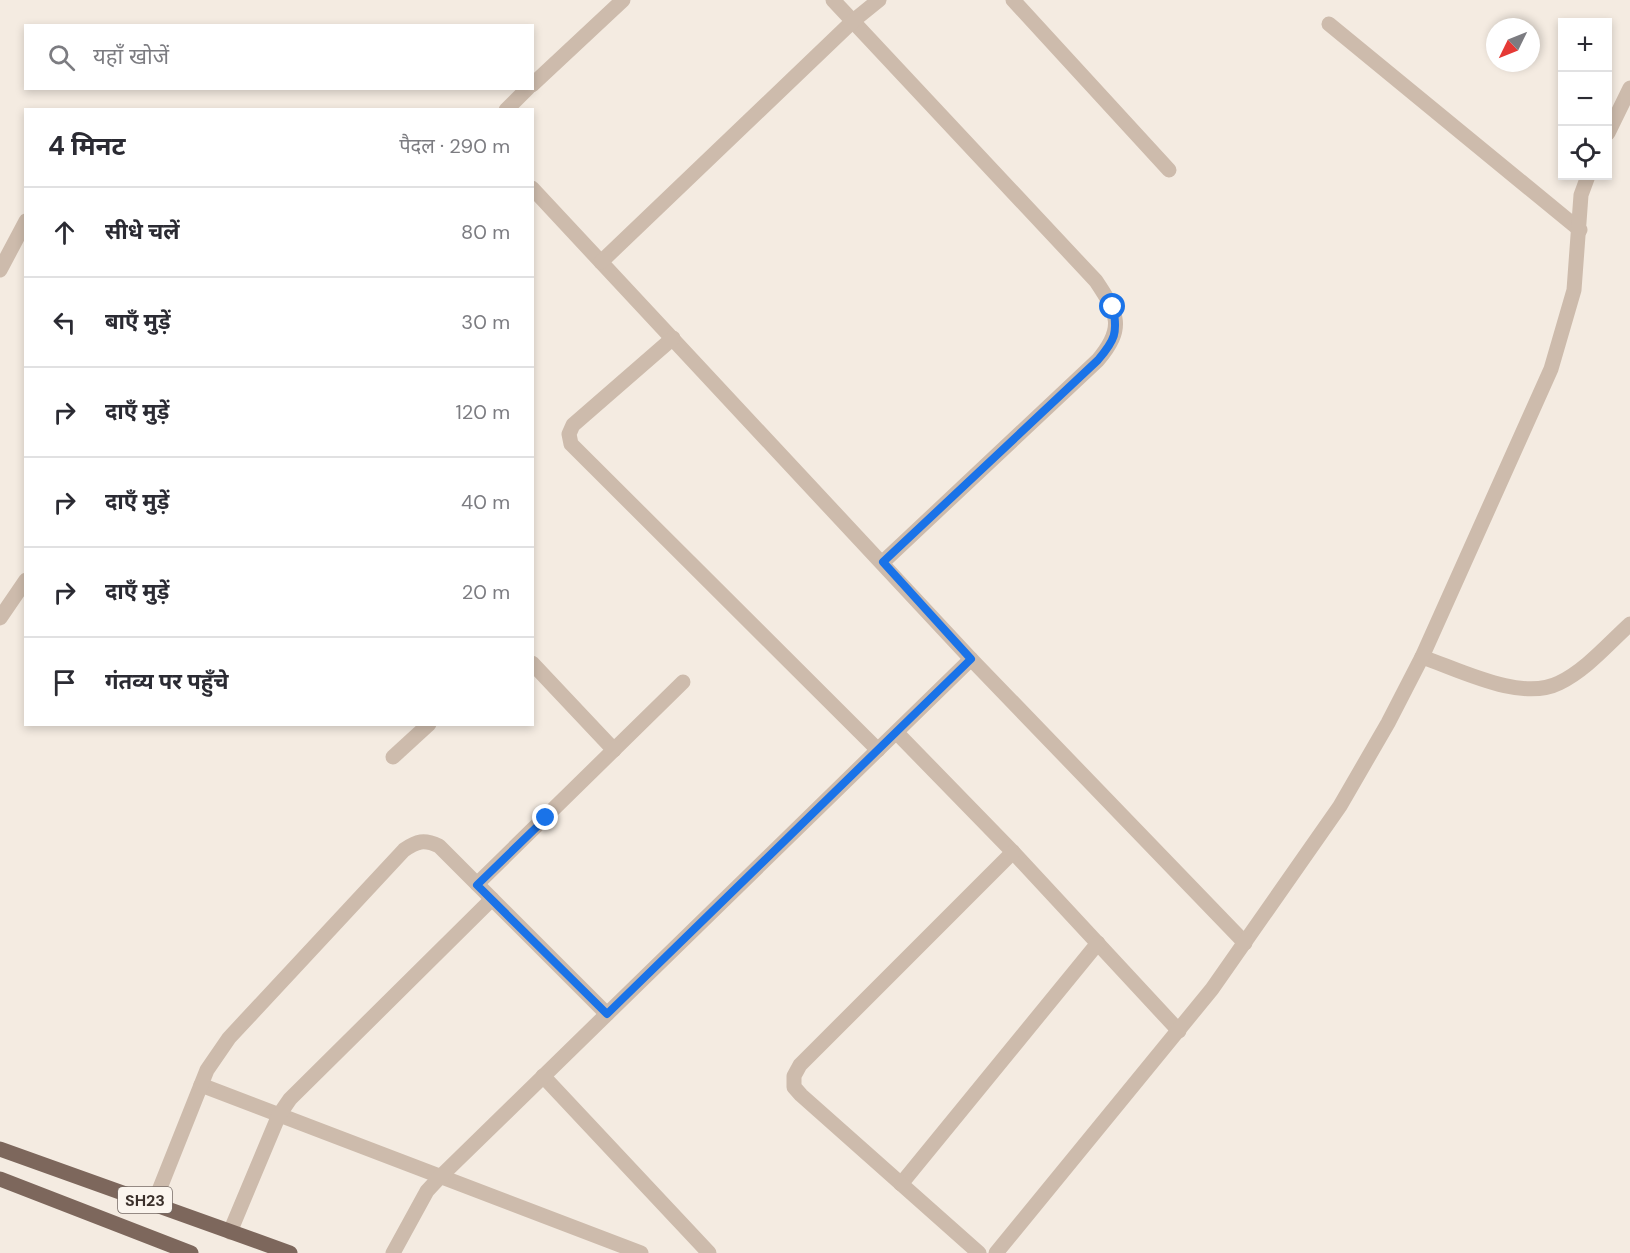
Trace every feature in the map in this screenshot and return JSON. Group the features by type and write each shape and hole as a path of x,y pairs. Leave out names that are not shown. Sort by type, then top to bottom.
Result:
{"main road":[{"name":"SH23","path":"0,1149 290,1253"},
{"name":"SH23","path":"0,1179 191,1253"}],"street":[{"path":"534,83 623,0"},
{"path":"833,0 1096,281 1113,307 1117,328 1110,346 1098,360 883,562"},
{"path":"601,262 853,21 879,0"},
{"path":"1013,0 1169,170"},
{"path":"1329,24 1580,231"},
{"path":"1611,126 1630,88"},
{"path":"508,108 526,90"},
{"path":"996,1253 1179,1031 1245,943 1340,806 1422,657 1551,369 1574,290 1581,195 1587,180"},
{"path":"534,190 971,659 1245,943"},
{"path":"0,270 24,225"},
{"path":"673,338 573,425 569,434 571,444 878,750"},
{"path":"0,618 24,583"},
{"path":"1422,657 1521,690 1539,690 1559,683 1579,670 1630,624"},
{"path":"393,1253 427,1191 440,1177 971,659"},
{"path":"534,665 614,750"},
{"path":"477,885 682,682"},
{"path":"393,757 427,726"},
{"path":"897,733 1013,852 1179,1031"},
{"path":"154,1203 201,1085 229,1038 404,850 417,841 428,840 439,846 607,1014"},
{"path":"979,1253 801,1095 794,1087 794,1076 800,1065 1013,852"},
{"path":"230,1232 279,1115 306,1080 492,899"},
{"path":"901,1184 1098,943"},
{"path":"543,1076 709,1253"},
{"path":"201,1085 641,1253"}],"route":[{"path":"546,818 477,885 607,1014 971,659 883,562 1098,360 1110,346 1117,328 1113,307"}]}
